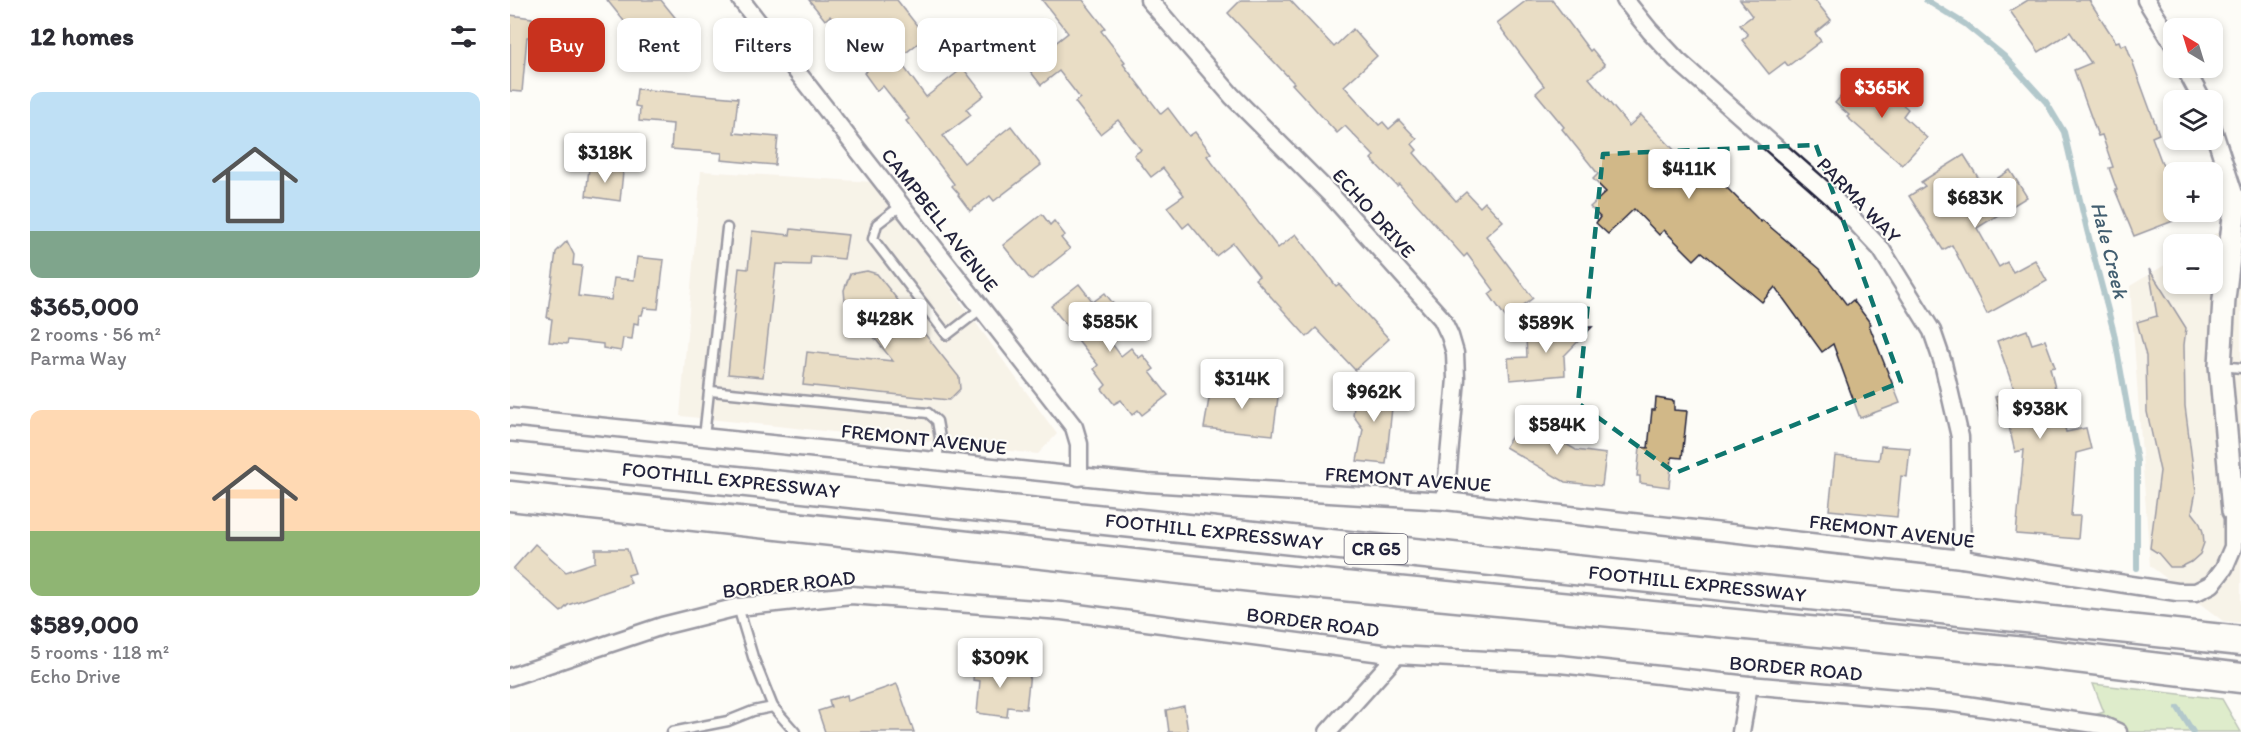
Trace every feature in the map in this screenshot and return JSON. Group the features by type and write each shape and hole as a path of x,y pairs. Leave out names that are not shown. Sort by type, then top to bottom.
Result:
{"highway":[{"name":"FOOTHILL EXPRESSWAY","path":"510,457 1014,509 1787,594 2241,640"},
{"name":"FOOTHILL EXPRESSWAY","path":"510,496 1259,578 2035,653 2241,678"}],"street":[{"name":"CAMPBELL AVENUE","path":"741,0 1074,427 1079,444 1079,477"},
{"name":"ECHO DRIVE","path":"1149,0 1232,96 1332,196 1442,319 1455,353 1456,370 1445,501"},
{"name":"PARMA WAY","path":"1625,0 1677,60 1832,197 1881,249 1932,331 1946,374 1960,437 1962,559"},
{"path":"2146,0 2163,27"},
{"path":"2221,150 2239,200 2224,299 2230,367 2237,512"},
{"name":"FREMONT AVENUE","path":"510,417 1079,477 1445,501 1962,559 2177,592 2196,592 2212,584 2224,568 2233,547 2237,512"},
{"name":"BORDER ROAD","path":"510,677 662,626 738,607 851,595 1062,611 1396,655 1560,664 1749,685 1953,703 2102,725 2118,732"},
{"path":"1328,732 1396,655"},
{"path":"1741,732 1749,685"}],"lane":[{"path":"902,205 877,224 873,238 947,335 982,308"},
{"path":"704,437 711,391 727,228"},
{"path":"711,391 928,413 937,421 940,438 937,461"},
{"path":"738,607 753,657 773,707 795,732"},
{"path":"672,732 728,721 753,711 773,707"}],"highlighted area":[{"path":"1816,145 1901,382 1675,473 1578,403 1603,154"}],"shaded area":[{"path":"701,171 873,182 1057,434 1038,454 953,445 940,438 928,442 680,416"},
{"path":"2216,233 2241,234 2241,623 2223,621 2150,566 2130,286 2163,266 2163,294 2223,294 2223,234 2214,234"}],"green space":[{"path":"2093,684 2222,699 2241,732 2068,732 2071,722 2104,712"}],"building":[{"path":"607,0 661,0 676,18 621,18"},
{"path":"809,0 897,0 917,26 917,44 905,54 905,18 832,18 830,16 825,20"},
{"path":"1042,0 1083,0 1105,28 1101,31 1125,62 1123,64 1161,114 1168,108 1189,136 1195,132 1211,153 1207,156 1278,248 1296,234 1336,286 1339,284 1389,339 1355,370 1316,328 1307,337 1255,279 1259,276 1233,243 1216,256 1189,223 1183,228 1167,207 1184,195 1163,168 1151,177 1134,155 1141,150 1118,120 1100,134 1075,102 1080,98 1059,71 1041,85 1031,72 1057,72 1057,42 1068,33"},
{"path":"1241,0 1290,0 1334,47 1353,29 1377,56 1344,86 1379,125 1383,122 1389,129 1399,120 1417,139 1412,144 1417,150 1414,153 1456,201 1466,192 1480,207 1485,202 1503,221 1486,236 1533,298 1506,318 1489,294 1494,290 1467,254 1464,257 1399,184 1397,186 1371,159 1374,156 1345,126 1337,133 1228,13"},
{"path":"1527,0 1552,0 1590,51 1592,49 1605,65 1589,78 1629,126 1641,115 1695,172 1703,164 1761,222 1762,220 1820,269 1847,305 1853,300 1871,324 1869,325 1900,403 1860,418 1833,344 1822,352 1775,287 1762,302 1702,252 1694,260 1664,230 1659,235 1634,209 1608,234 1596,223 1600,217 1590,207 1606,192 1593,179 1598,174 1536,93 1544,86 1497,23"},
{"path":"1740,0 1815,0 1831,20 1815,33 1821,41 1788,66 1785,62 1769,74 1742,40 1748,35 1740,25 1752,16"},
{"path":"2028,0 2089,0 2116,42 2119,41 2121,46 2126,44 2159,134 2152,137 2163,166 2163,222 2170,222 2134,236 2115,190 2117,190 2109,168 2113,167 2102,135 2098,136 2074,70 2091,63 2070,32 2039,52 2010,11"},
{"path":"510,15 532,18 528,18 522,92 510,91"},
{"path":"905,68 926,97 958,72 966,72 984,95 966,109 971,115 943,136 964,163 1011,126 1041,165 994,201 990,196 970,211 952,186 954,184 906,121 909,119 883,86 877,91 864,73 905,72"},
{"path":"1858,77 1872,89 1877,82 1908,109 1903,116 1927,138 1902,165 1847,117 1849,115 1835,103"},
{"path":"637,89 738,98 734,133 778,137 775,165 721,160 722,153 671,149 673,124 639,121 640,107 635,106"},
{"path":"1964,155 1984,187 2010,170 2027,197 1977,228 1999,267 2007,262 2013,272 2035,260 2047,281 1987,314 1952,245 1943,250 1909,196 1925,186 1921,182"},
{"path":"589,168 623,172 620,201 586,196"},
{"path":"1042,214 1050,225 1054,221 1065,235 1061,238 1070,249 1031,280 1003,245"},
{"path":"791,229 848,235 844,259 811,256 810,265 776,264 763,377 728,374 739,268 748,269 752,231 790,235"},
{"path":"567,241 574,255 573,265 582,266 578,296 611,300 614,278 634,280 637,257 664,260 658,309 644,308 642,315 639,315 638,324 634,323 632,339 623,338 621,351 603,348 603,344 568,340 567,344 549,342 552,319 547,318 556,252"},
{"path":"2149,269 2186,328 2185,406 2196,491 2192,512 2199,521 2204,543 2200,554 2181,567 2170,567 2158,553 2150,548 2160,471 2147,412 2146,356 2137,322 2157,316"},
{"path":"867,271 877,274 959,377 960,389 949,400 803,385 807,352 893,361 845,301 844,290 850,274"},
{"path":"1079,284 1093,302 1105,293 1115,306 1103,315 1110,324 1102,330 1121,356 1131,348 1139,358 1143,355 1154,369 1150,372 1168,395 1142,415 1138,410 1132,415 1121,400 1114,404 1102,389 1106,385 1094,369 1098,365 1051,306"},
{"path":"1592,327 1564,356 1565,375 1510,380 1508,358 1527,357 1526,337 1549,334 1549,330"},
{"path":"2027,330 2032,344 2045,340 2055,367 2050,368 2066,432 2086,428 2091,449 2076,453 2071,516 2080,516 2078,539 2016,534 2024,450 2015,452 2007,418 2001,419 1995,397 2015,392 1997,341"},
{"path":"1363,385 1394,389 1386,464 1357,461 1363,429 1353,415 1354,406 1362,399"},
{"path":"1211,387 1253,392 1254,387 1279,390 1273,435 1204,428"},
{"path":"1656,398 1674,401 1674,410 1687,411 1682,458 1672,457 1669,487 1640,483 1640,476 1637,476 1640,447 1648,448 1652,410 1655,410"},
{"path":"1523,419 1576,450 1606,454 1602,486 1565,482 1505,447"},
{"path":"1881,446 1910,448 1907,477 1901,476 1897,517 1829,510 1835,456 1879,460"},
{"path":"535,544 566,572 595,562 595,549 627,549 635,573 628,575 631,583 568,605 561,612 513,569"},
{"path":"975,659 996,662 995,670 1030,673 1026,709 1008,707 1007,717 977,713 980,681 973,680"},
{"path":"897,684 914,732 825,732 818,711 831,707 829,700 847,695 848,701"},
{"path":"1184,706 1188,732 1169,732 1166,710"}],"waterway":[{"name":"Hale Creek","path":"1926,0 1965,24 2004,56 2046,102 2064,132 2114,333 2137,461 2137,568"},
{"name":"Hale Creek","path":"2178,708 2193,732"}]}
